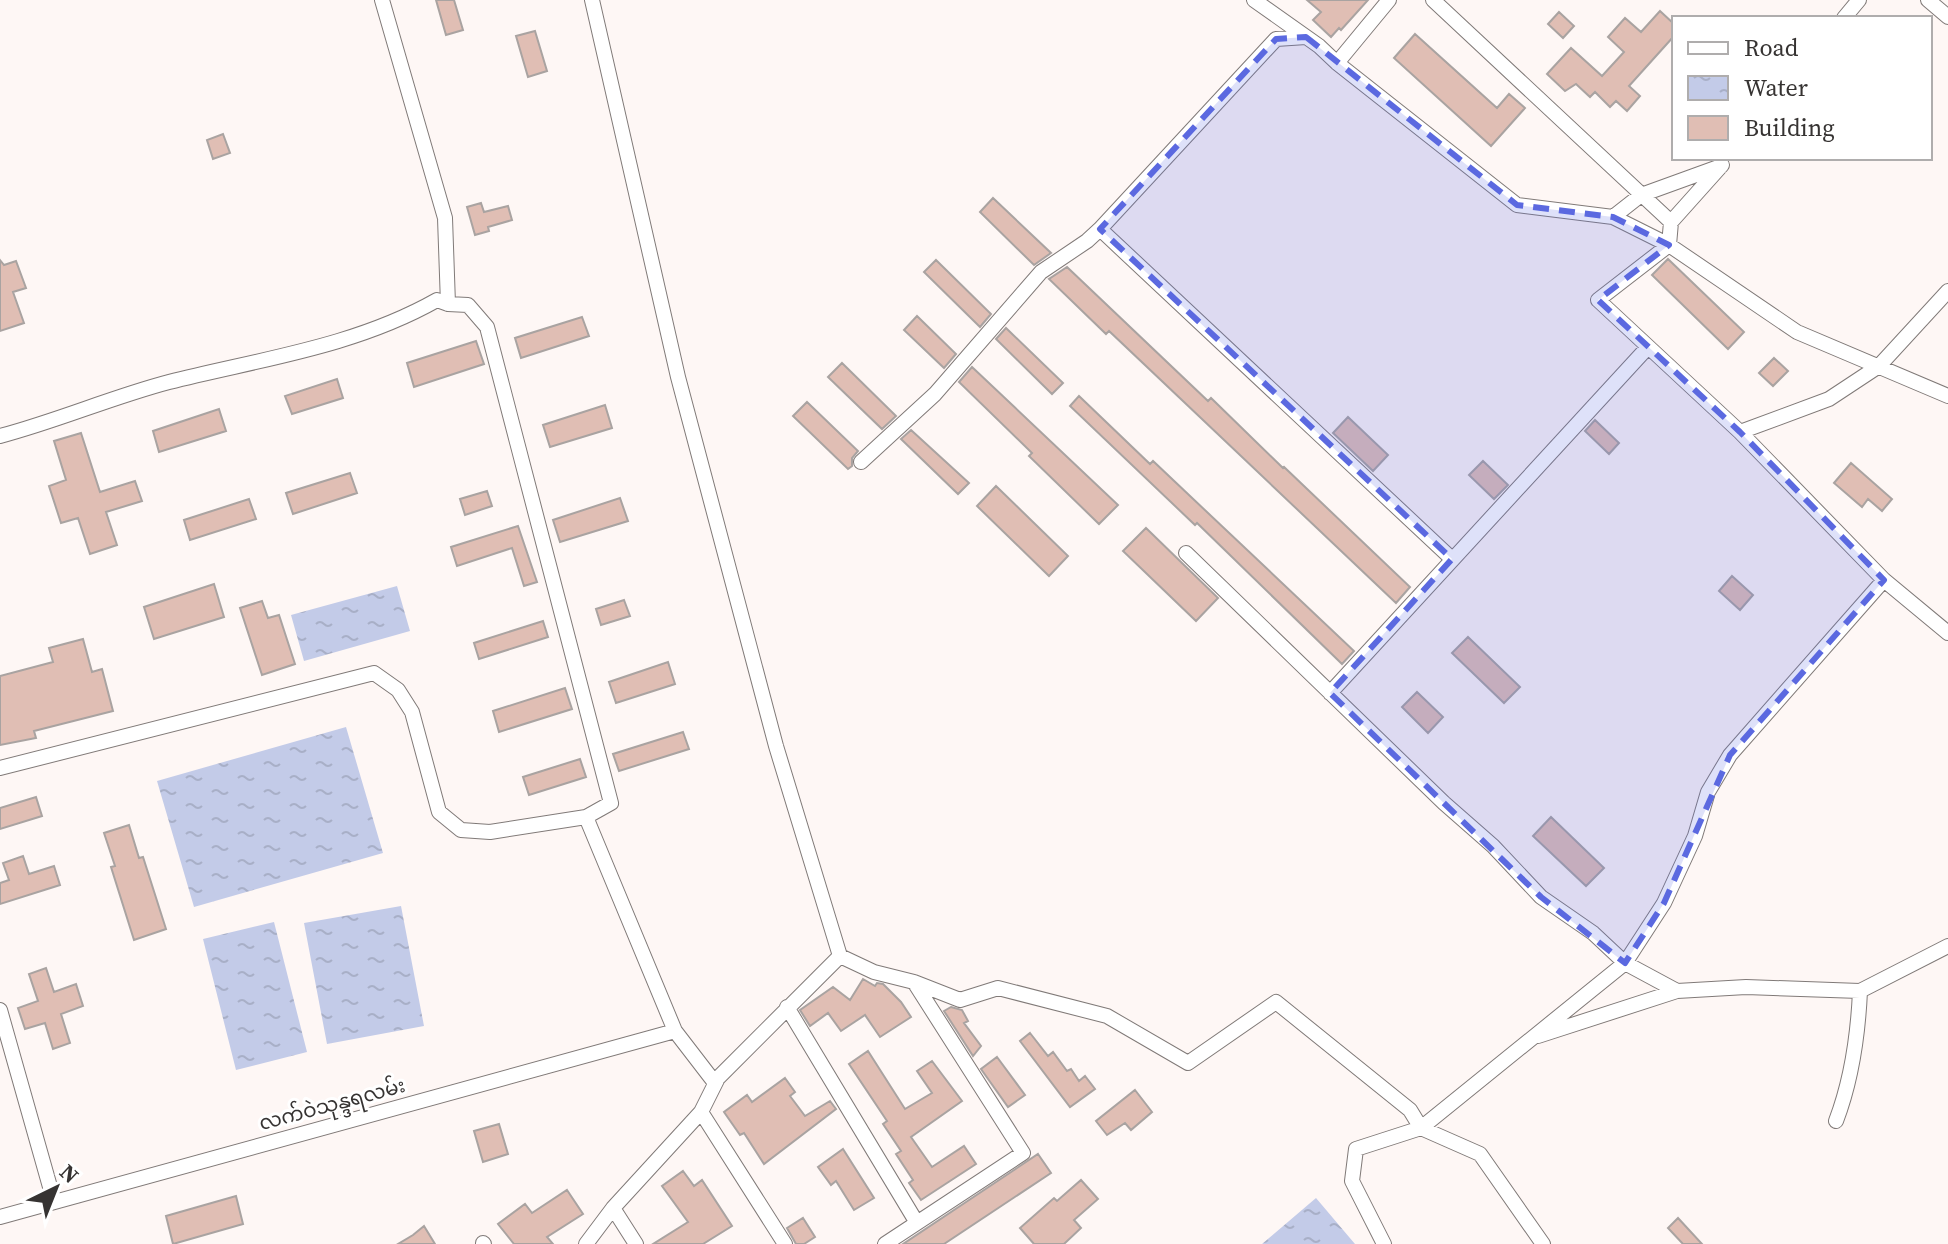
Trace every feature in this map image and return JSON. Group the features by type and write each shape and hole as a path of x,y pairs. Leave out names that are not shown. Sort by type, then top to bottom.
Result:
{"street":[{"path":"382,0 445,218 448,304"},
{"path":"592,0 678,377 776,746 840,956 874,972 914,982 960,1000 998,988 1107,1016 1188,1063 1276,1002 1410,1110 1421,1128 1480,1154 1543,1244"},
{"path":"1254,0 1306,37 1517,205 1613,217 1669,245 1797,332 1948,396"},
{"path":"1337,63 1389,0"},
{"path":"1433,0 1671,222"},
{"path":"1846,16 1859,0"},
{"path":"1928,0 1948,17"},
{"path":"861,462 935,394 1041,272 1100,229 1276,39 1306,37"},
{"path":"1613,217 1641,195 1725,162"},
{"path":"1725,162 1671,222 1669,245 1598,300 1740,432 1884,580 1948,633"},
{"path":"1100,229 1452,559"},
{"path":"1740,432 1829,399 1879,366 1948,291"},
{"path":"0,436 167,383 329,345 405,319 437,300 468,305 487,327 611,803 586,817 490,832 461,830 439,812 412,712 398,690 374,673 0,768"},
{"path":"1330,693 1648,347"},
{"path":"1186,553 1493,846 1541,897 1593,933 1625,963 1677,991"},
{"path":"1384,1244 1352,1181 1356,1149 1421,1128 1625,963 1664,903 1695,836 1708,792 1730,755 1884,580"},
{"path":"586,817 675,1031 715,1083"},
{"path":"1530,1038 1677,991 1746,987 1860,991 1948,946"},
{"path":"586,1244 613,1208 701,1112 715,1083 840,956"},
{"path":"885,1244 1023,1153 914,982"},
{"path":"1836,1121 1846,1096 1854,1059 1860,991"},
{"path":"787,1007 917,1223"},
{"path":"0,1010 54,1201"},
{"name":"လက်ဝဲသုန္ဒရလမ်း","path":"0,1217 675,1031"},
{"path":"701,1112 785,1244"},
{"path":"613,1208 636,1244"}],"highlighted area":[{"path":"1306,37 1517,205 1613,217 1669,245 1598,300 1740,432 1884,580 1730,755 1664,903 1625,963 1541,897 1330,693 1452,559 1100,229 1276,39"}],"water":[{"path":"397,586 410,631 304,661 291,615"},
{"path":"346,727 383,853 194,907 157,781"},
{"path":"401,906 424,1026 327,1044 304,923"},
{"path":"274,922 307,1052 236,1070 203,939"},
{"path":"1316,1198 1355,1244 1262,1244"}],"building":[{"path":"436,0 454,0 463,30 446,35"},
{"path":"1307,0 1368,0 1331,37 1313,20 1321,12"},
{"path":"1660,11 1672,22 1672,38 1629,86 1640,96 1627,111 1616,101 1610,107 1595,92 1590,97 1576,84 1565,91 1547,74 1571,48 1602,76 1624,52 1608,37 1625,18 1641,32"},
{"path":"1559,12 1574,26 1563,38 1548,24"},
{"path":"535,31 547,71 528,77 516,36"},
{"path":"1415,34 1497,108 1509,94 1525,108 1491,146 1394,58"},
{"path":"223,134 230,153 213,159 207,140"},
{"path":"993,198 1051,253 1034,265 980,212"},
{"path":"481,203 484,212 508,206 512,220 488,227 489,231 475,235 467,207"},
{"path":"1668,259 1744,332 1728,349 1652,275"},
{"path":"0,260 4,265 16,261 26,288 13,292 24,323 0,331"},
{"path":"936,260 991,314 980,327 924,272"},
{"path":"1067,267 1208,401 1211,398 1410,587 1396,603 1109,331 1106,334 1049,279"},
{"path":"917,316 956,354 944,368 904,330"},
{"path":"582,317 589,336 521,358 515,338"},
{"path":"1006,328 1063,383 1052,394 996,339"},
{"path":"476,341 484,364 414,387 407,363"},
{"path":"1774,358 1788,371 1773,386 1759,373"},
{"path":"842,363 896,416 882,429 828,377"},
{"path":"972,367 1118,505 1099,524 959,382"},
{"path":"337,379 343,398 292,414 285,396"},
{"path":"1079,396 1150,464 1153,461 1354,651 1342,664 1197,523 1195,525 1070,406"},
{"path":"807,402 858,451 848,469 793,416"},
{"path":"605,405 612,428 550,447 543,425"},
{"path":"219,409 226,431 159,452 153,431"},
{"path":"1348,417 1388,455 1373,471 1333,433"},
{"path":"1595,420 1619,443 1609,454 1585,431"},
{"path":"911,430 969,483 958,494 901,439"},
{"path":"81,433 100,492 135,481 142,501 106,512 117,545 90,554 78,518 61,523 49,486 66,480 54,441"},
{"path":"1483,461 1508,485 1494,499 1469,475"},
{"path":"1851,463 1892,499 1882,511 1868,499 1862,507 1834,483"},
{"path":"350,473 357,493 293,514 286,493"},
{"path":"996,486 1068,556 1049,576 977,506"},
{"path":"487,491 492,506 465,515 460,499"},
{"path":"620,498 628,521 560,542 553,520"},
{"path":"249,499 256,519 190,540 184,520"},
{"path":"518,526 537,582 524,586 512,548 457,566 451,547"},
{"path":"1146,528 1218,598 1196,621 1123,551"},
{"path":"1732,576 1753,595 1740,610 1719,591"},
{"path":"214,584 224,617 154,639 144,607"},
{"path":"624,600 630,616 601,625 596,609"},
{"path":"262,601 268,618 279,615 295,664 262,675 240,608"},
{"path":"543,621 548,637 479,659 474,643"},
{"path":"1468,637 1520,687 1504,703 1452,653"},
{"path":"83,639 92,672 102,669 113,711 34,731 36,738 0,745 0,676 53,662 49,648"},
{"path":"668,662 675,684 616,703 609,682"},
{"path":"565,688 572,709 499,732 493,711"},
{"path":"1417,692 1443,717 1428,733 1402,707"},
{"path":"683,732 689,749 619,771 613,754"},
{"path":"580,759 586,777 529,795 523,777"},
{"path":"36,797 42,816 0,829 0,808"},
{"path":"1551,817 1604,868 1586,886 1533,836"},
{"path":"129,825 139,858 143,857 166,929 134,940 111,867 115,866 104,833"},
{"path":"23,856 29,874 54,866 60,885 0,904 0,883 9,880 3,863"},
{"path":"46,968 54,992 76,984 83,1006 61,1014 70,1043 53,1049 45,1023 25,1029 18,1008 38,1001 29,974"},
{"path":"863,979 875,986 877,983 883,984 911,1017 880,1037 865,1015 841,1031 828,1013 810,1026 800,1010 833,987 850,1000"},
{"path":"951,1007 962,1010 968,1021 964,1023 981,1046 973,1056 944,1011"},
{"path":"1030,1033 1048,1056 1053,1052 1067,1071 1071,1069 1079,1081 1085,1076 1095,1089 1070,1107 1020,1041"},
{"path":"868,1051 905,1109 932,1093 917,1071 932,1061 962,1101 911,1137 932,1167 964,1146 976,1164 921,1200 909,1183 913,1180 896,1154 901,1151 883,1124 887,1121 849,1064"},
{"path":"997,1057 1025,1095 1008,1107 981,1069"},
{"path":"785,1078 795,1092 790,1096 805,1116 830,1101 836,1109 764,1164 744,1133 740,1135 724,1112 747,1095 752,1102"},
{"path":"1135,1090 1152,1112 1131,1130 1125,1123 1107,1135 1096,1121"},
{"path":"499,1124 508,1154 483,1162 474,1131"},
{"path":"843,1149 874,1198 854,1210 836,1181 831,1185 818,1167"},
{"path":"1038,1154 1051,1173 944,1244 903,1244"},
{"path":"683,1171 694,1186 702,1180 732,1226 703,1244 653,1244 688,1222 662,1186"},
{"path":"1081,1180 1098,1199 1074,1220 1081,1228 1064,1244 1034,1244 1020,1228 1054,1198 1057,1201"},
{"path":"567,1190 583,1214 547,1237 553,1244 514,1244 498,1224 525,1204 532,1213"},
{"path":"236,1196 243,1224 173,1244 166,1216"},
{"path":"803,1218 815,1237 804,1244 796,1244 787,1228"},
{"path":"1678,1218 1702,1244 1683,1244 1668,1228"},
{"path":"424,1226 435,1244 398,1244 413,1235"}]}
